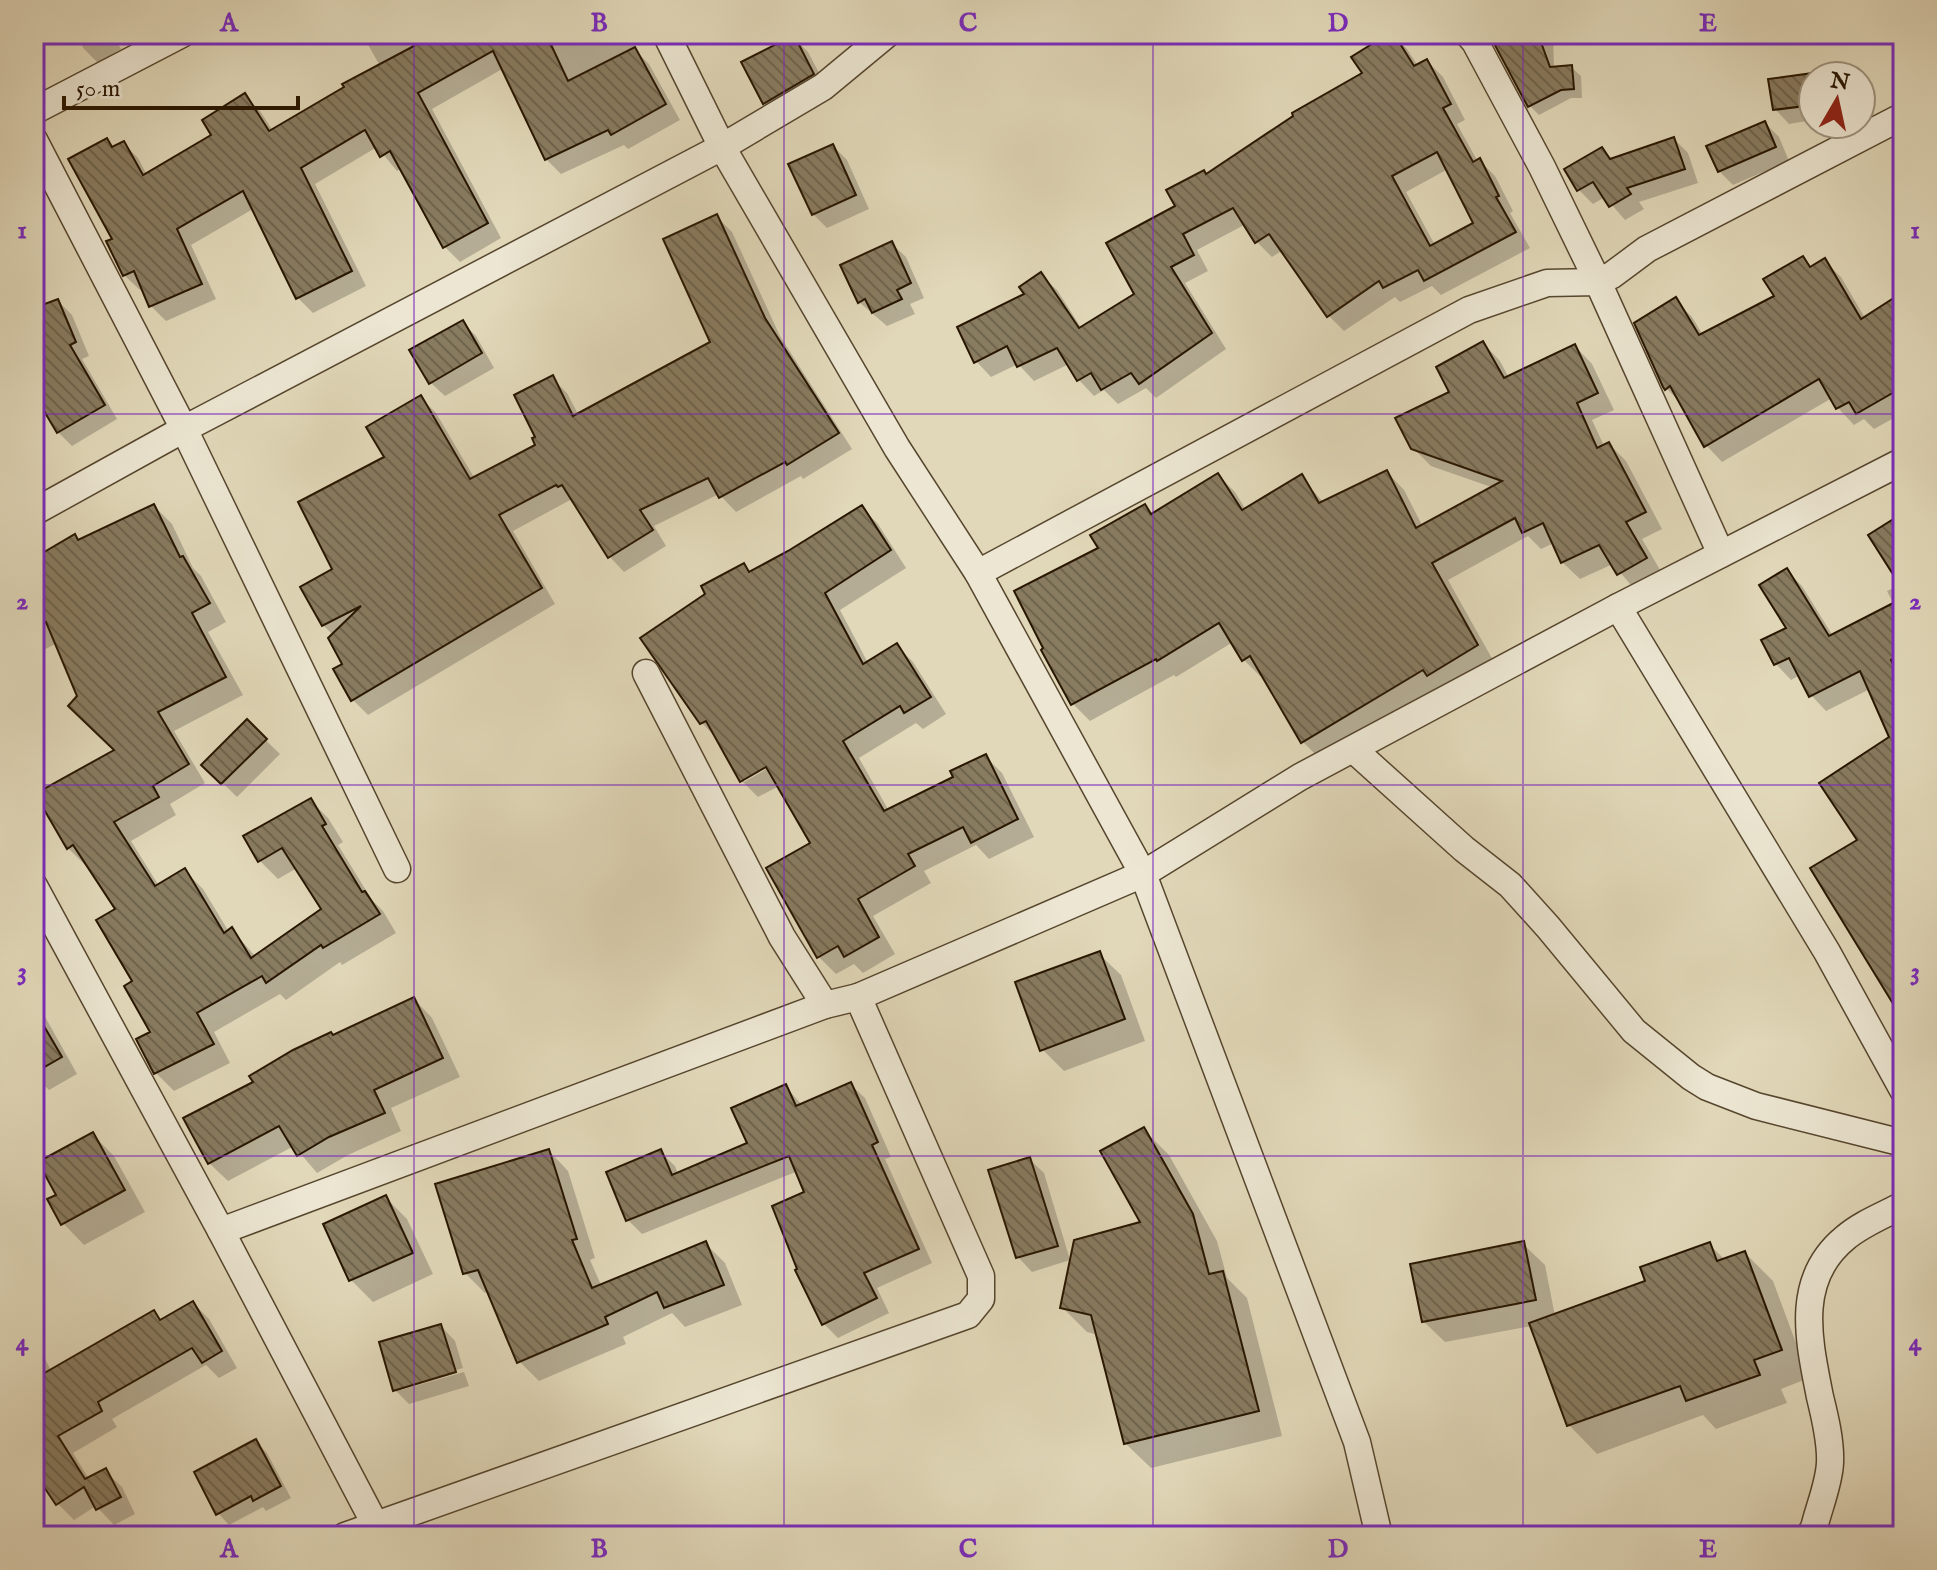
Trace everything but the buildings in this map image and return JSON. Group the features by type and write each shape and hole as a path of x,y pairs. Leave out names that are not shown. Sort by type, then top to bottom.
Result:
{"street":[{"path":"34,111 182,34"},
{"path":"666,34 722,147 897,448 978,573 1143,874 1357,1442 1379,1536"},
{"path":"34,512 184,429 722,147 823,87 887,34"},
{"path":"1468,34 1542,167 1598,282 1721,554"},
{"path":"978,573 1469,310 1547,283 1598,282 1647,249 1696,222 1903,116"},
{"path":"34,140 184,429 397,869"},
{"path":"221,1231 825,1005 858,997 1143,874 1300,777 1618,607 1903,461"},
{"path":"1618,607 1827,952 1903,1090"},
{"path":"646,673 782,937 825,1005"},
{"path":"1354,750 1464,849 1510,885 1634,1031 1691,1077 1707,1087 1756,1106 1903,1143"},
{"path":"34,886 380,1530"},
{"path":"345,1536 380,1530 968,1315 981,1299 981,1276 858,997"},
{"path":"1809,1536 1814,1528 1830,1462 1809,1339 1807,1313 1811,1287 1827,1257 1845,1238 1903,1205"}]}
